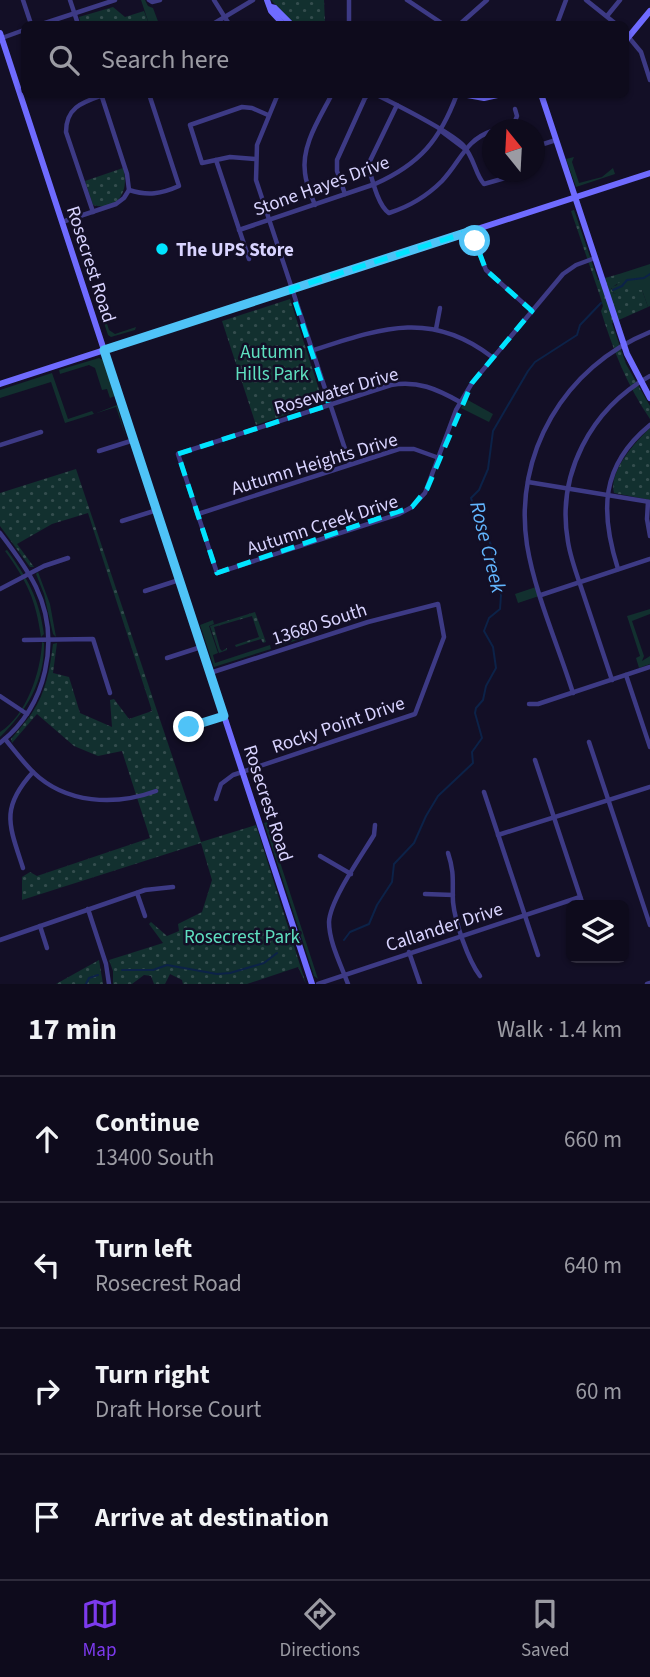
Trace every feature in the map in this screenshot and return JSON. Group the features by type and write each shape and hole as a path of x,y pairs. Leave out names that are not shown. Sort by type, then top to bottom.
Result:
{"main road":[{"path":"267,0 271,11 280,21"},
{"path":"271,7 287,21"},
{"path":"629,35 650,11"},
{"name":"Rosecrest Road","path":"1,36 21,97"},
{"name":"Rosecrest Road","path":"21,98 312,984"},
{"path":"542,98 624,345 650,398"},
{"path":"0,382 650,173"}],"street":[{"path":"23,0 30,21"},
{"path":"70,0 77,21"},
{"path":"53,21 115,0"},
{"path":"150,1 160,0"},
{"path":"214,0 227,21"},
{"path":"219,21 253,0"},
{"path":"349,0 349,21"},
{"path":"407,0 438,21"},
{"path":"463,21 486,0"},
{"path":"558,21 566,0"},
{"path":"586,0 613,21"},
{"path":"607,16 620,0"},
{"path":"1,36 21,31"},
{"path":"629,39 641,52 650,80"},
{"path":"93,212 66,132 66,123 74,108 96,98"},
{"path":"62,222 116,204 129,190 127,174 104,98"},
{"path":"129,190 152,195 180,186 150,98"},
{"path":"276,98 257,145 256,180 350,464"},
{"path":"314,205 306,178 305,159 310,140 330,98"},
{"path":"345,194 337,171 338,156 367,98"},
{"path":"383,98 461,143 473,158 482,179"},
{"name":"Stone Hayes Drive","path":"239,230 392,176 418,158 441,131 457,98"},
{"path":"397,105 369,161 369,170 384,209 392,212 423,197 442,181 475,138 482,135"},
{"path":"256,159 230,157 201,162 190,125 242,107 269,115"},
{"path":"515,109 516,119"},
{"path":"545,143 555,140"},
{"path":"216,160 249,258"},
{"path":"471,231 486,270 532,311"},
{"name":"Autumn Creek Drive","path":"198,514 217,573 408,510 425,493 460,402 492,357 566,271 595,258"},
{"path":"436,329 440,309"},
{"path":"312,351 390,327 416,326 436,329 467,340 492,357"},
{"path":"573,693 530,559 525,507 528,482 539,441 562,399 590,369 624,345 650,332"},
{"path":"612,680 566,534 568,488 575,461 590,430 615,401 650,376"},
{"name":"Rosewater Drive","path":"198,514 178,454 384,387 406,383 436,389 460,402"},
{"path":"618,569 607,530 608,495 622,456 637,436 650,425"},
{"path":"0,445 41,432"},
{"path":"99,451 134,440"},
{"name":"Autumn Heights Drive","path":"198,514 405,448 439,458"},
{"path":"528,482 649,502 647,519 650,536"},
{"path":"122,521 156,510"},
{"path":"0,533 29,573 42,600 49,640 46,670 36,699 2,741 33,772 63,792 98,801 131,799 156,791"},
{"path":"0,589 29,573 68,558"},
{"path":"541,595 650,559"},
{"path":"145,591 179,580"},
{"name":"13680 South","path":"210,673 368,622 438,604"},
{"name":"Rocky Point Drive","path":"242,772 415,714 444,637 438,604"},
{"path":"24,640 93,639 110,693"},
{"path":"167,658 201,647"},
{"path":"529,705 650,667"},
{"path":"626,675 650,747"},
{"path":"0,696 27,713"},
{"path":"189,727 224,716"},
{"path":"642,722 650,719"},
{"path":"589,742 650,925"},
{"path":"535,760 581,900"},
{"path":"23,868 10,828 9,811 13,794 33,772"},
{"path":"216,799 223,782 242,772"},
{"path":"498,835 650,787"},
{"path":"484,792 538,955"},
{"path":"348,984 331,931 330,917 334,903 374,834 375,825"},
{"path":"448,853 454,872 454,909 472,965 480,976"},
{"path":"320,856 351,874"},
{"path":"0,940 137,893 157,887 173,887"},
{"path":"137,893 145,916"},
{"path":"425,894 453,895"},
{"name":"Callander Drive","path":"318,984 580,897"},
{"path":"88,909 106,964 109,984"},
{"path":"40,926 47,948"},
{"path":"409,952 420,984"}],"highlighted area":[{"path":"471,231 486,270 532,311 472,383 427,489 412,507 217,573 178,454 329,405 291,289"}],"green space":[{"path":"141,0 145,0 148,6 153,8 158,21 148,21"},
{"path":"271,0 324,0 325,21 290,21"},
{"path":"113,7 125,17 144,11 148,21 80,21 79,17"},
{"path":"574,157 572,162 579,183 602,177 613,168 615,174 576,187 566,159"},
{"path":"123,168 125,184 120,197 109,205 93,205 85,181"},
{"path":"574,210 598,280 619,274 620,282 611,288 614,294 628,287 642,290 648,307 612,323 626,364 650,406 650,419 621,367 610,340 601,311 603,306 600,296 571,211"},
{"path":"650,264 650,306 648,307 642,290 625,290 614,294 611,287 617,285 619,274"},
{"path":"95,286 109,330 115,334 136,327 135,330 111,337 108,335 93,290"},
{"name":"Autumn Hills Park","path":"290,299 323,402 256,425 222,321"},
{"path":"99,358 103,360 115,396 110,398 107,389 102,390 95,368 89,365 60,374 59,370"},
{"path":"52,373 68,419 92,411 94,414 65,423 51,382 0,398 0,390"},
{"path":"466,399 493,414 489,422 461,408"},
{"path":"117,405 126,438 116,407 95,414"},
{"path":"650,428 650,500 614,493 613,485 619,467 630,449"},
{"name":"Rosecrest Park","path":"76,469 201,842 256,825 306,984 298,967 247,984 183,984 182,980 170,974 165,984 154,984 151,976 144,975 132,984 113,984 113,971 109,960 163,943 149,924 151,922 167,936 179,931 178,924 202,912 212,880 201,843 22,900 22,877 30,872 37,876 150,838 122,751 98,756 74,746 37,714 12,743 11,739 41,697 53,644 57,643 53,673 69,677 80,713 112,727 110,700 114,699 129,719 152,711 88,513 52,524 17,544 34,567 30,567 0,526 0,493"},
{"path":"7,550 36,599 44,634 41,637 29,591 5,551"},
{"path":"38,572 50,604 56,637 36,574"},
{"path":"536,587 539,596 518,603 515,594"},
{"path":"650,609 650,614 632,621 644,656 642,661 650,656 650,664 639,668 636,658 640,656 627,616"},
{"path":"255,612 266,642 263,643 261,639 236,647 235,645 259,637 252,616 214,627 220,649 222,651 227,648 219,653 210,626"},
{"path":"213,620 214,624 209,626 218,653 213,655 215,663 270,645 271,649 214,667 200,625"},
{"path":"305,631 307,637 276,647 274,641"},
{"path":"42,642 41,670 32,695 18,717 0,737 0,732 17,715 30,692 39,666"},
{"path":"267,822 318,979 314,976 264,823"},
{"path":"99,960 103,984 56,984"}],"waterway":[{"name":"Rose Creek","path":"613,290 627,280 644,278 650,274"},
{"name":"Rose Creek","path":"344,940 350,932 369,924 377,905 392,882 394,864 414,843 438,796 473,763 472,752 482,738 476,708 483,700 486,686 496,668 493,647 484,631 489,618 500,609 501,595 493,565 492,547 471,498 479,490 488,469 493,431 528,371 535,362 577,335 580,325 601,303"},
{"name":"Rose Creek","path":"122,970 153,970 167,965 217,974 230,973 264,963 277,953"},
{"name":"Rose Creek","path":"86,984 89,978 98,975"}],"place":[{"name":"The UPS Store","path":"162,249"}],"route":[{"path":"189,727 224,716 104,350 471,231 475,241"}]}
